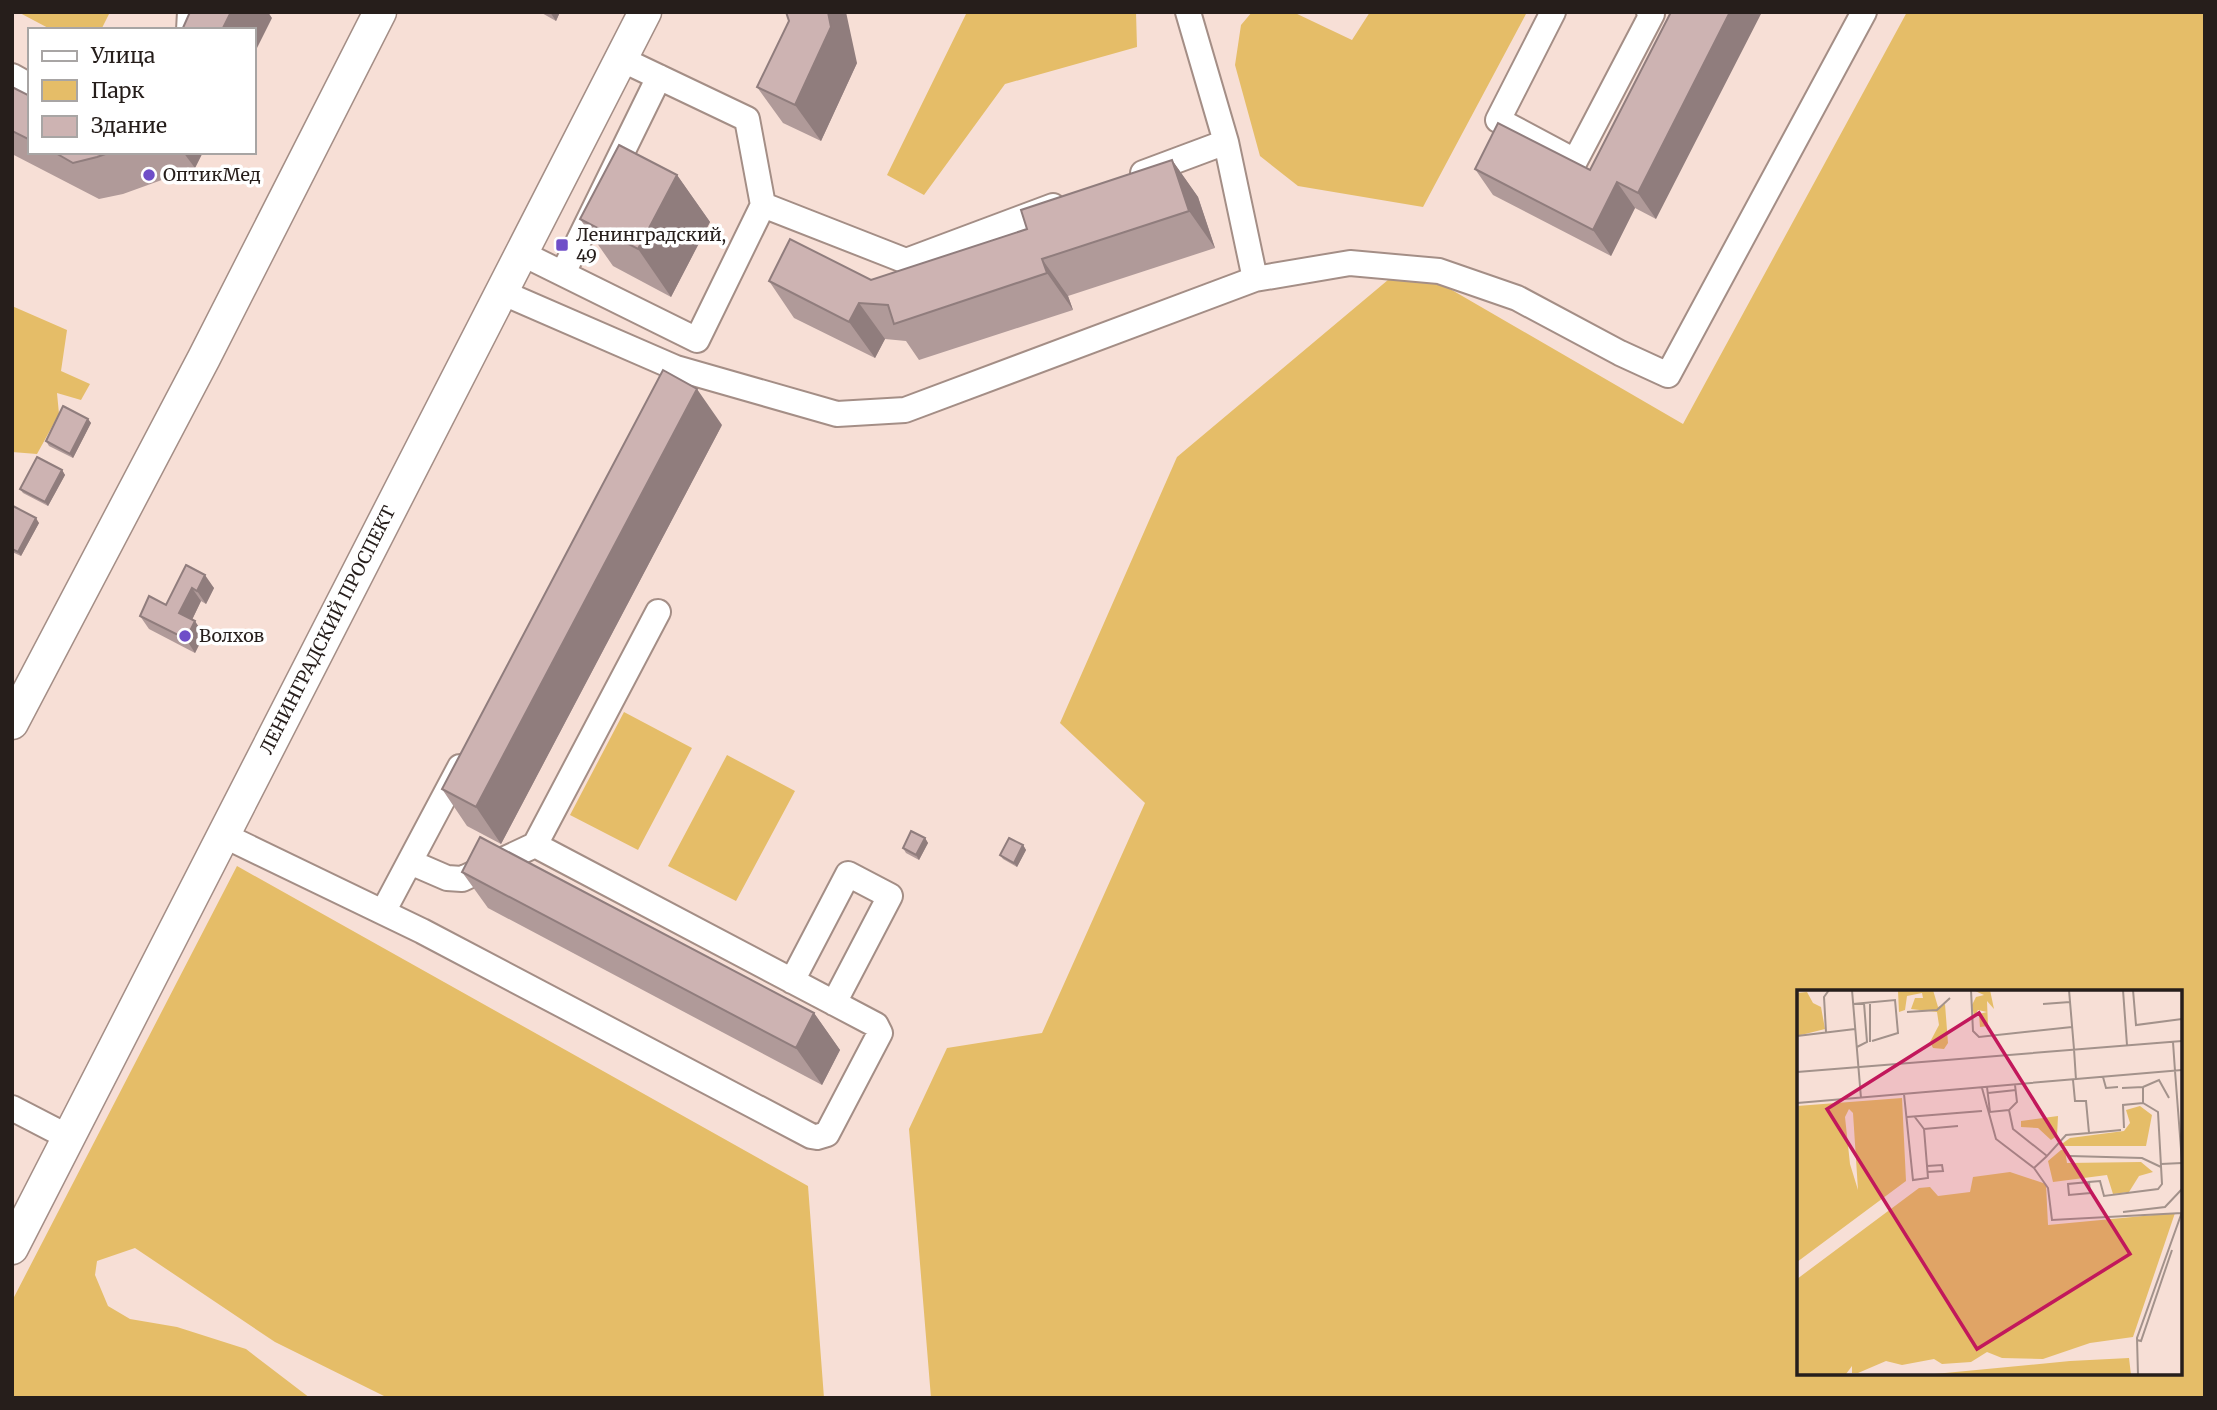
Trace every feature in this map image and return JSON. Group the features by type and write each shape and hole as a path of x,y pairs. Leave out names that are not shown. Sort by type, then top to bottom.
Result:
{"main road":[{"path":"12,723 204,358 380,12"},
{"name":"ЛЕНИНГРАДСКИЙ ПРОСПЕКТ","path":"12,1248 645,12"}],"street":[{"path":"1188,12 1226,142 1255,279"},
{"path":"1553,12 1498,120 1575,161 1652,14 1649,12"},
{"path":"502,292 676,369 837,414 905,410 1255,279 1350,263 1439,271 1517,298 1620,353 1668,375 1864,12"},
{"path":"521,253 697,340 763,205 747,119 621,59"},
{"path":"12,76 28,85"},
{"path":"563,273 659,77"},
{"path":"1124,180 1226,142"},
{"path":"763,205 906,261 1073,199"},
{"path":"410,862 447,878 462,879 535,845 658,612"},
{"path":"383,912 467,752"},
{"path":"223,835 383,912 811,1136 827,1134 880,1033 876,1025 535,845"},
{"path":"792,981 848,874 890,897 834,1003"},
{"path":"12,1108 68,1137"}],"green space":[{"path":"18,12 110,12 102,28 48,28"},
{"path":"967,12 1136,12 1137,47 1005,84 924,195 887,175"},
{"path":"1252,12 1293,12 1352,40 1370,12 1527,12 1423,207 1298,186 1260,156 1235,65 1241,25"},
{"path":"1907,12 2205,12 2205,1398 931,1398 909,1129 947,1048 1042,1033 1145,803 1060,723 1177,457 1407,264 1683,424"},
{"path":"12,306 67,330 61,371 90,384 81,400 57,393 59,414 37,454 12,452"},
{"path":"624,712 692,748 638,850 570,815"},
{"path":"727,755 795,791 736,901 668,866"},
{"path":"237,866 808,1186 824,1398 388,1398 275,1342 135,1248 97,1261 95,1275 108,1306 130,1319 177,1327 246,1349 310,1398 12,1398 12,1301"}],"building":[{"path":"190,12 231,12 223,28 183,28"},
{"path":"786,12 828,12 831,27 795,105 757,87 789,21"},
{"path":"1671,12 1730,12 1638,193 1617,182 1593,230 1475,169 1498,123 1590,170"},
{"path":"12,87 28,95 28,139 12,131"},
{"path":"619,145 677,175 638,249 580,219"},
{"path":"57,154 105,154 97,157 73,163"},
{"path":"1172,160 1189,211 1042,259 1047,273 894,324 888,305 859,303 849,322 769,281 790,239 871,280 1027,229 1021,210"},
{"path":"663,370 697,389 476,807 442,789"},
{"path":"63,406 88,419 70,454 46,441"},
{"path":"37,457 62,470 45,502 20,489"},
{"path":"13,506 36,518 18,552 12,549"},
{"path":"186,565 205,575 197,591 192,588 179,613 195,621 186,639 140,616 149,596 166,605"},
{"path":"911,831 925,838 916,855 903,848"},
{"path":"480,837 814,1013 796,1048 462,872"},
{"path":"1009,838 1023,845 1014,863 1000,855"}],"place":[{"name":"ОптикМед","path":"149,175"},
{"name":"Ленинградский, 49","path":"562,245"},
{"name":"Волхов","path":"185,636"}]}
